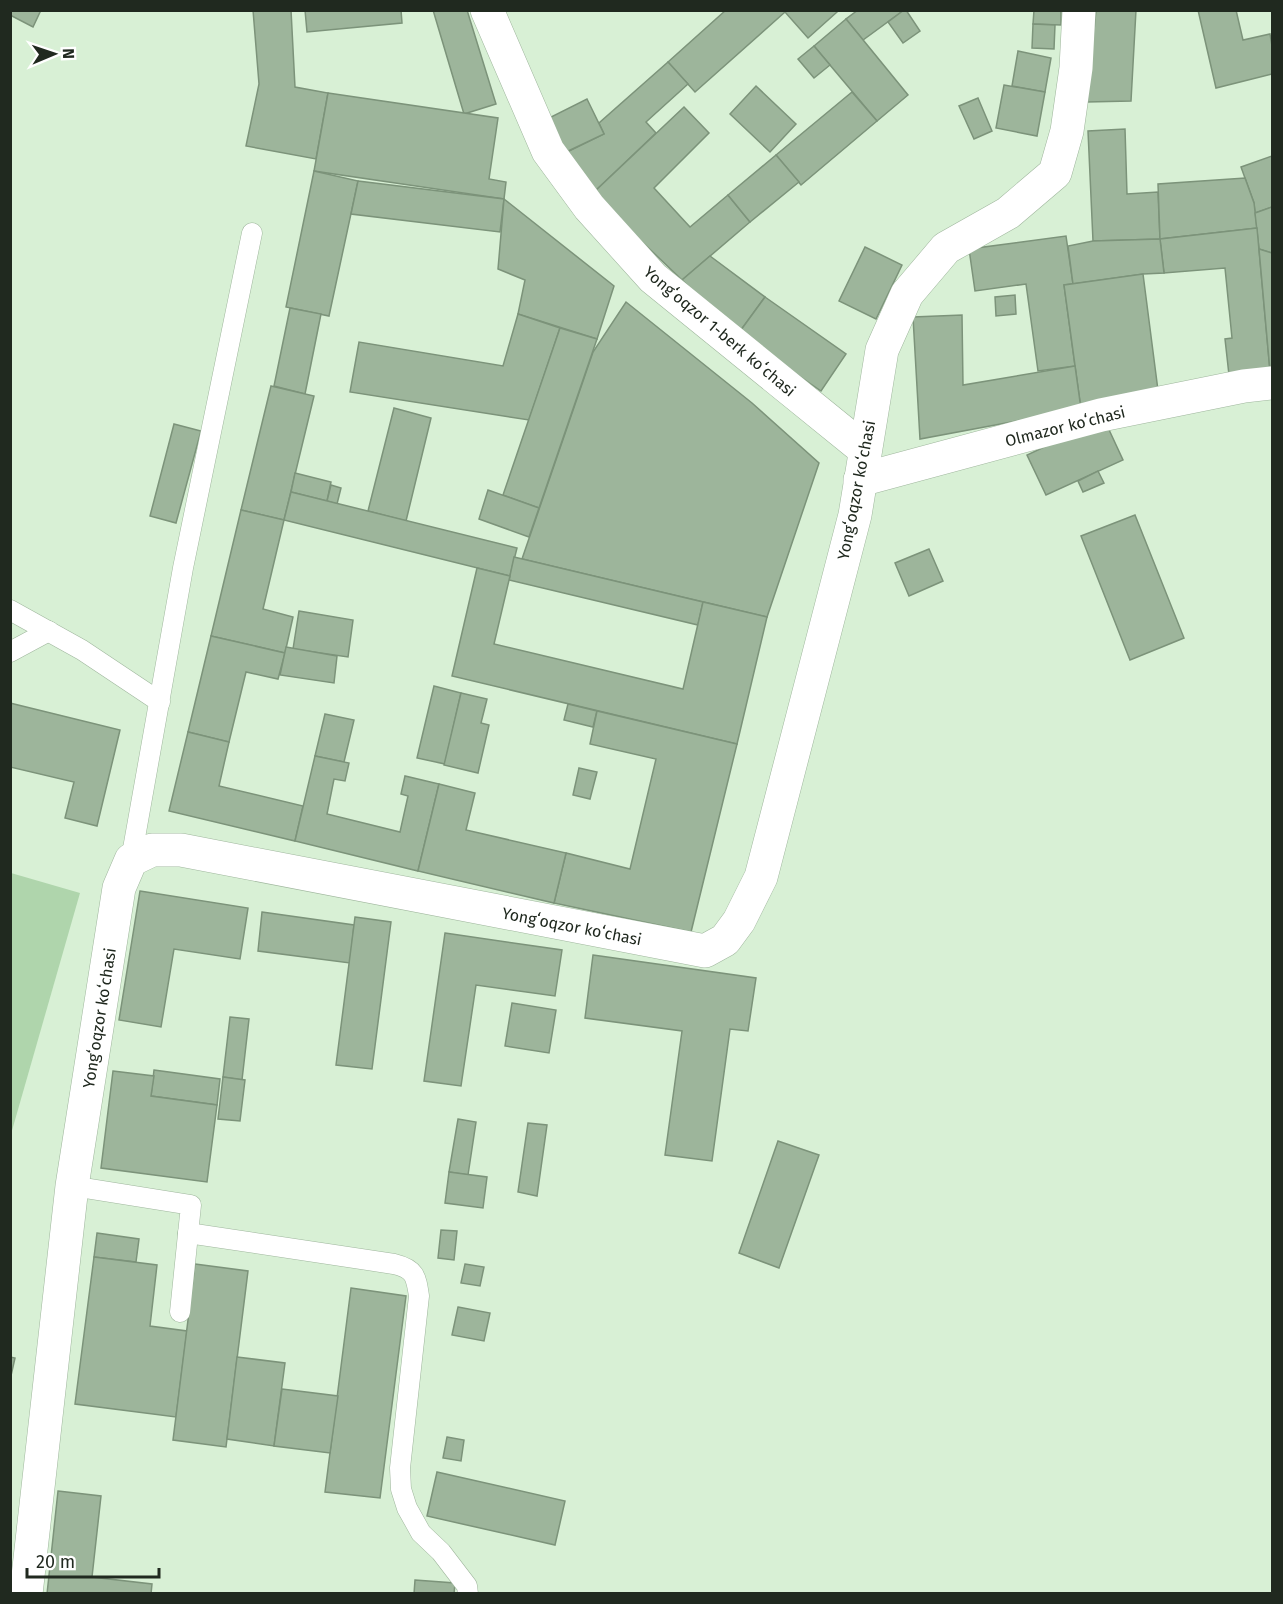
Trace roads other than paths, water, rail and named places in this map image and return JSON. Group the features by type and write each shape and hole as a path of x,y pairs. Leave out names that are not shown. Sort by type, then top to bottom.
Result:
{"street":[{"name":"Yongʻoqzor 1-berk koʻchasi","path":"487,10 548,151 589,207 652,278 862,465"},
{"name":"Yongʻoqzor koʻchasi","path":"26,1593 72,1186 119,888 131,860 152,850 181,850 705,951 725,940 739,921 761,877 855,515 882,350 907,294 946,248 1008,213 1055,173 1067,131 1076,68 1079,10"},
{"name":"Olmazor koʻchasi","path":"862,465 1244,386 1272,383"}],"lane":[{"path":"131,860 183,568 252,232"},
{"path":"10,610 82,650 160,702"},
{"path":"10,652 49,631"},
{"path":"72,1186 191,1205 180,1312"},
{"path":"188,1233 394,1264 406,1267 413,1273 417,1281 419,1296 401,1449 401,1490 407,1508 421,1533 441,1552 467,1586 468,1593"}]}
